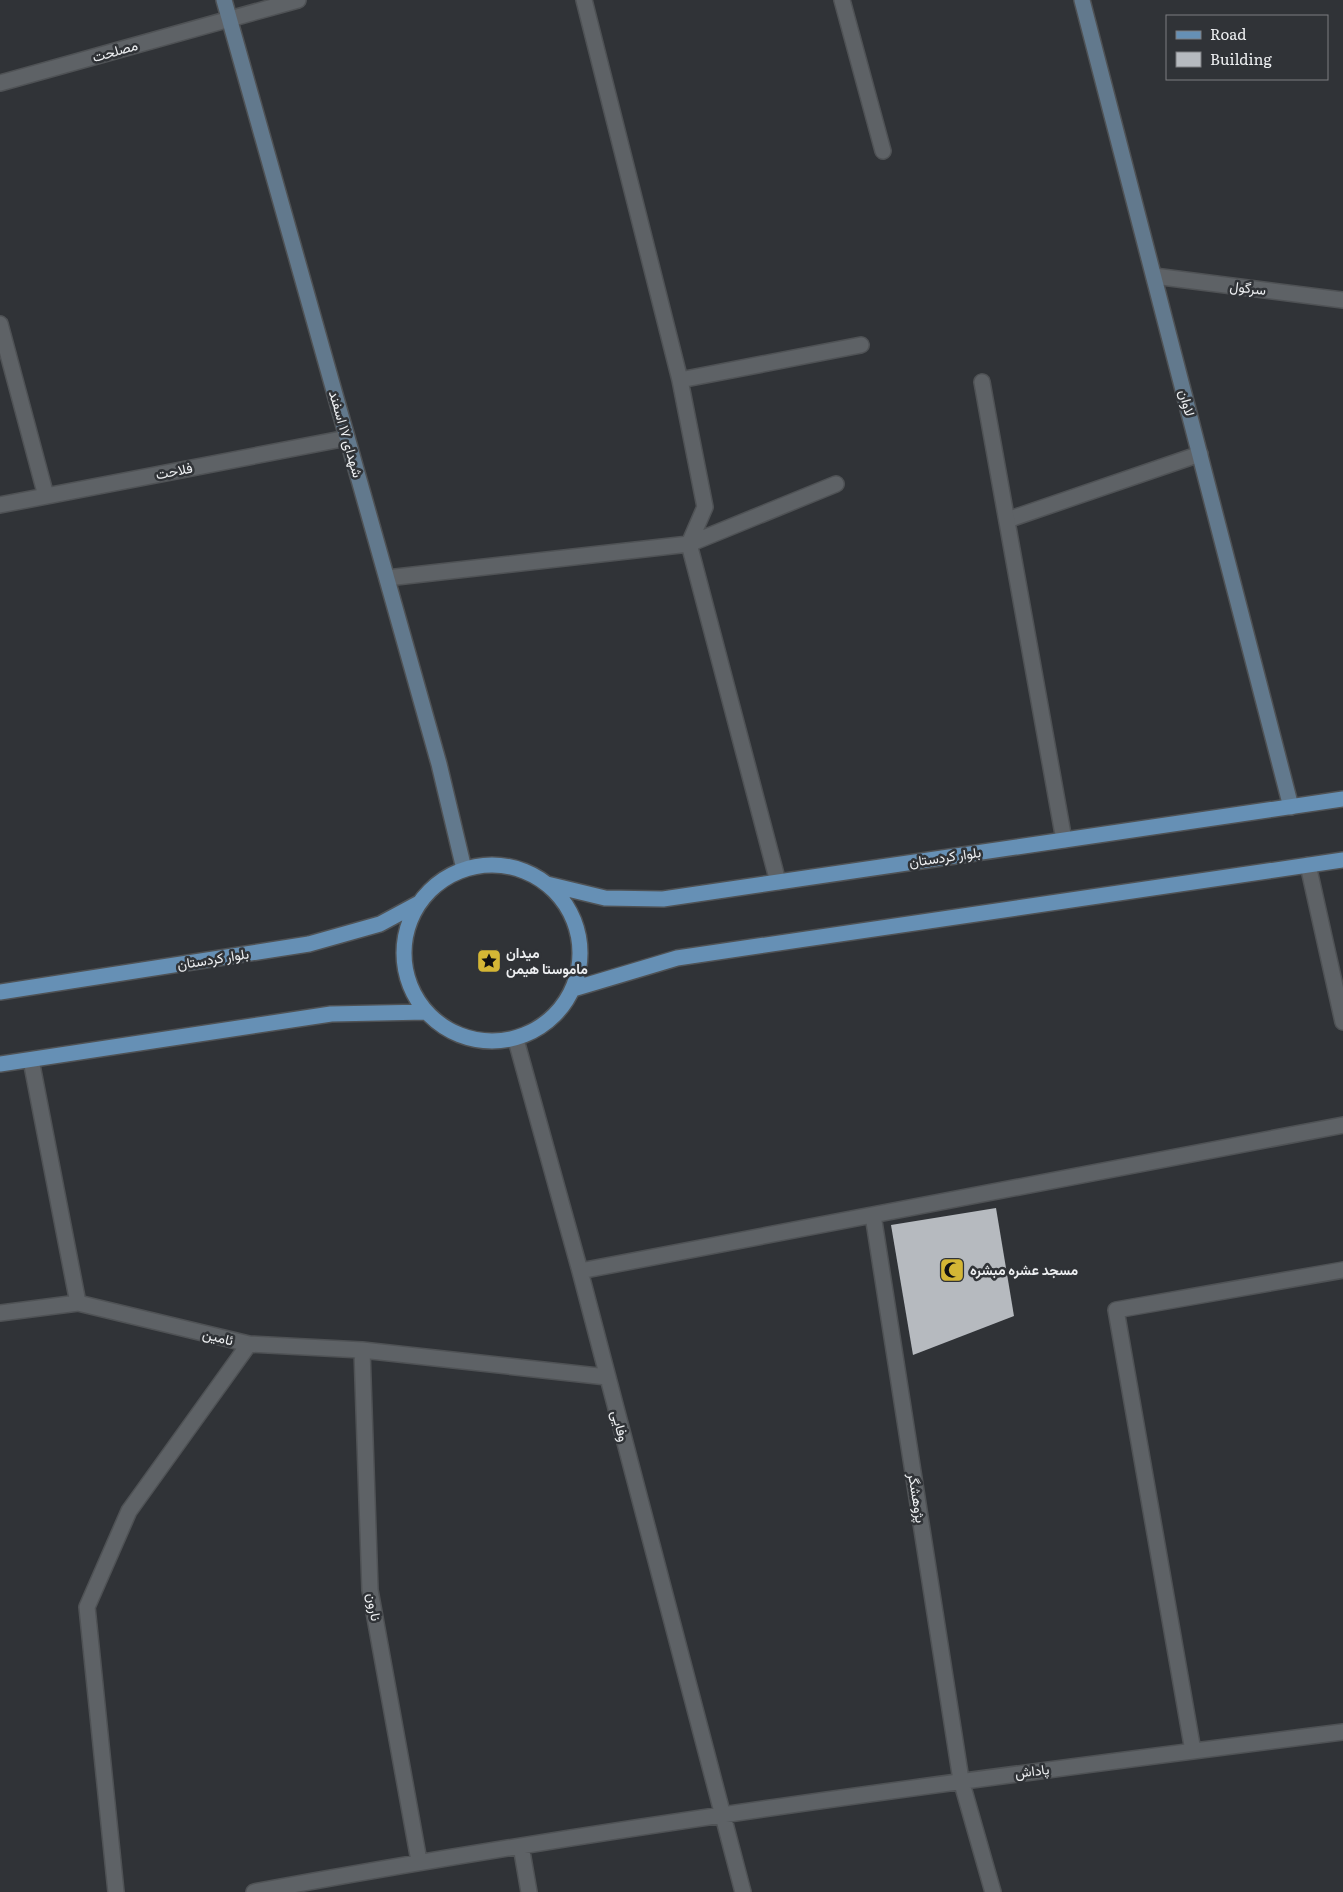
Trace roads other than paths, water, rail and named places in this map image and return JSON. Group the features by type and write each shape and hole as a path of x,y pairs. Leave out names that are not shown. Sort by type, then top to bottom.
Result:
{"main road":[{"name":"بلوار کردستان","path":"547,884 605,898 663,899 1343,799"},
{"path":"573,989 677,958 1343,860"},
{"path":"492,865 521,870 547,884 566,905 578,932 580,961 573,989 557,1014 533,1032 516,1040 476,1040 449,1030 426,1012 411,987 404,958 407,929 419,902 439,882 464,869 492,865"},
{"name":"بلوار کردستان","path":"0,992 309,944 380,924 419,902"},
{"path":"0,1064 331,1014 426,1012"}],"street":[{"name":"شهدای ۱۷ اسفند","path":"224,0 439,764 464,869"},
{"name":"مصلحت","path":"0,83 298,0"},
{"path":"584,0 680,380 705,507 689,544 778,882"},
{"path":"842,0 883,151"},
{"name":"لاوان","path":"1082,0 1291,806"},
{"name":"سرگول","path":"1154,276 1343,300"},
{"path":"0,324 46,496"},
{"path":"680,380 861,345"},
{"path":"982,382 1064,840"},
{"name":"فلاحت","path":"0,505 347,438"},
{"path":"1007,520 1200,454"},
{"path":"387,578 689,544 836,484"},
{"path":"1308,865 1343,1022"},
{"name":"وفایی","path":"516,1040 580,1271 743,1892"},
{"path":"0,1313 78,1303 31,1060"},
{"path":"580,1271 1343,1125"},
{"name":"پژوهشگر","path":"873,1215 960,1780 993,1892"},
{"path":"1193,1751 1116,1310 1343,1270"},
{"name":"ئامین","path":"78,1303 249,1344 362,1350 607,1377"},
{"path":"116,1892 87,1606 129,1510 249,1344"},
{"name":"نارون","path":"362,1350 370,1590 419,1861"},
{"name":"پاداش","path":"254,1892 419,1861 721,1813 960,1780 1343,1732"},
{"path":"521,1846 529,1892"}],"place":[{"name":"میدان ماموستا هیمن","path":"489,961"},
{"name":"مسجد عشره مبشره","path":"952,1270"}]}
